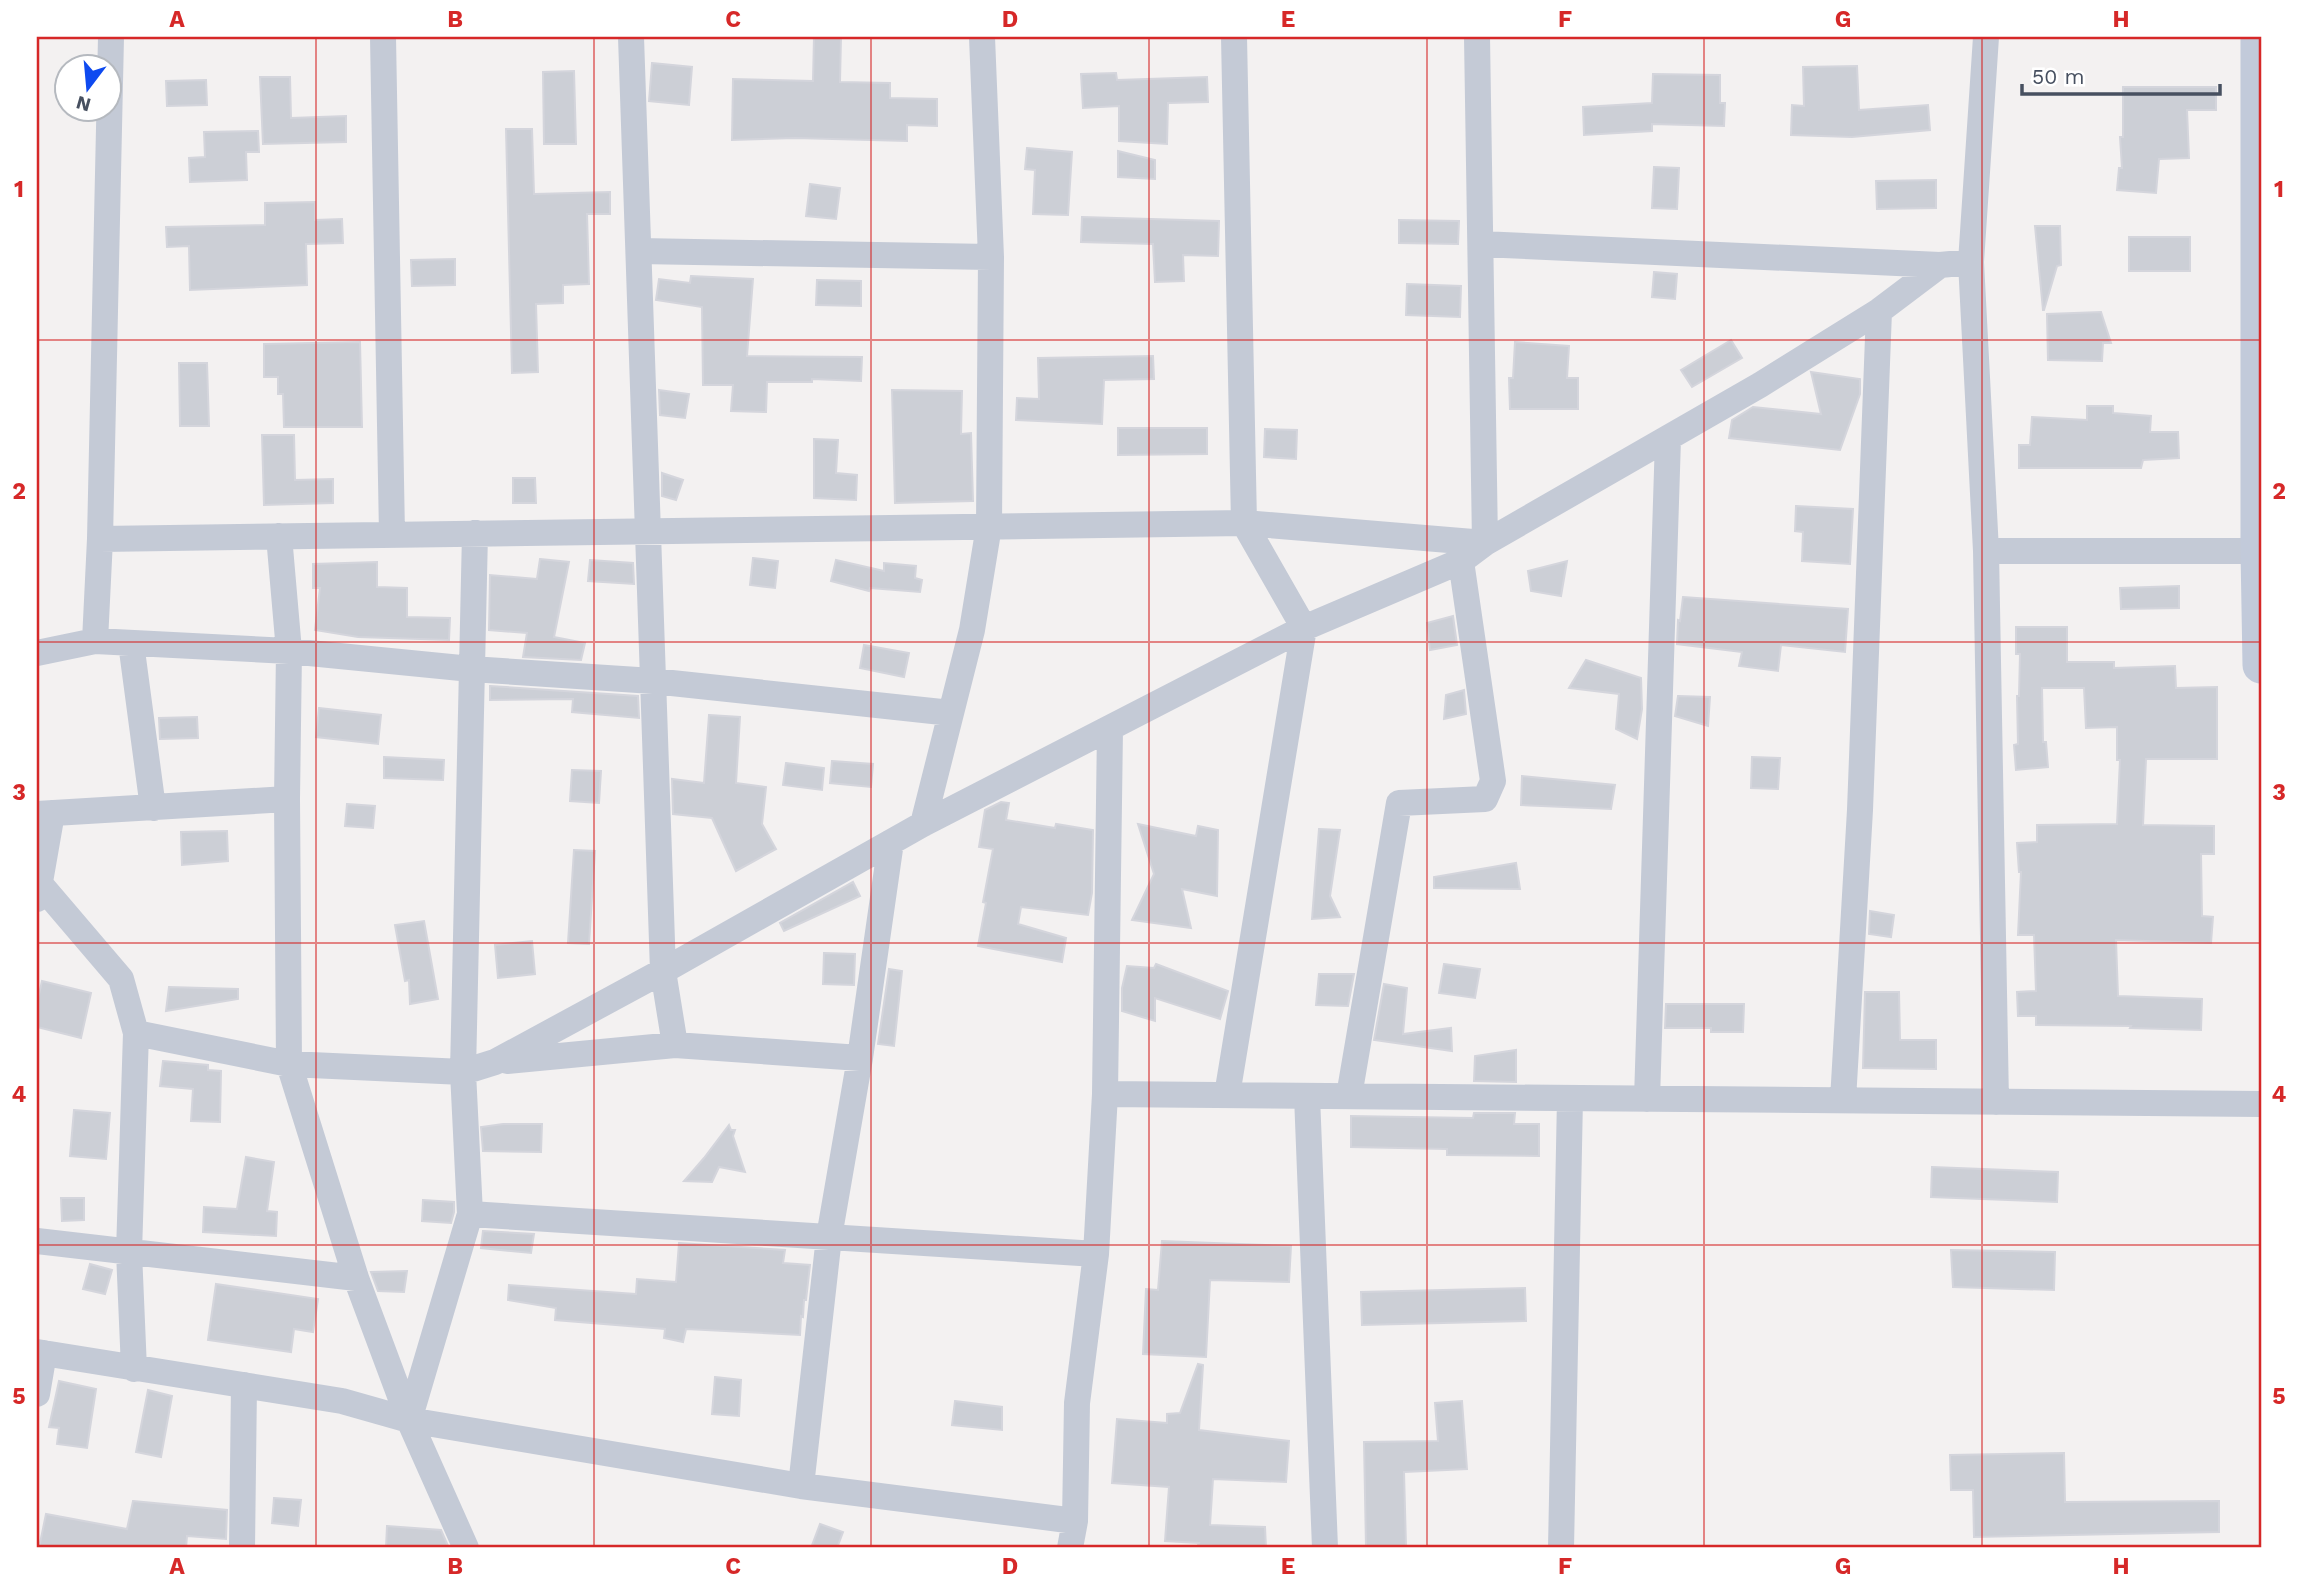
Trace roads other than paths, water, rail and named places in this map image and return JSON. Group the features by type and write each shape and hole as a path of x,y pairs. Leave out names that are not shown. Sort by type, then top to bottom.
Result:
{"street":[{"path":"95,641 100,539 111,37"},
{"path":"383,37 392,535"},
{"path":"631,37 663,971 675,1045"},
{"path":"923,824 972,630 989,526 990,257 982,37"},
{"path":"1227,1095 1304,628 1244,523 1234,37"},
{"path":"1477,37 1485,543"},
{"path":"1986,37 1971,261 1986,551 1996,1102"},
{"path":"2259,37 2261,665"},
{"path":"1481,244 1940,265 1971,261"},
{"path":"639,251 990,257"},
{"path":"136,1032 289,1063 463,1072 495,1062 663,971 923,824 1304,628 1461,561 1485,543 1668,439 1879,311 1940,265"},
{"path":"1843,1100 1860,810 1879,311"},
{"path":"1647,1099 1668,439"},
{"path":"100,539 1244,523 1485,543"},
{"path":"410,1420 470,1214 463,1072 474,533"},
{"path":"279,537 289,651 289,1063 356,1278 410,1420 466,1548"},
{"path":"1986,551 2260,551"},
{"path":"1349,1096 1399,803 1485,799 1493,781 1461,561"},
{"path":"37,653 95,641 289,651 471,669 653,681 951,713"},
{"path":"131,643 153,808"},
{"path":"1070,1548 1076,1521 1077,1403 1096,1254 1105,1094 1110,729"},
{"path":"134,1369 129,1252 136,1032 121,979 38,892 44,813 287,799"},
{"path":"801,1486 829,1237 860,1058 891,842"},
{"path":"495,1062 675,1045 860,1058"},
{"path":"1105,1094 2261,1104"},
{"path":"1307,1096 1325,1548"},
{"path":"1561,1548 1570,1098"},
{"path":"470,1214 1096,1254"},
{"path":"37,1241 356,1278"},
{"path":"37,1394 40,1352 342,1401 410,1420 801,1486 1076,1521"},
{"path":"242,1548 244,1385"}]}
